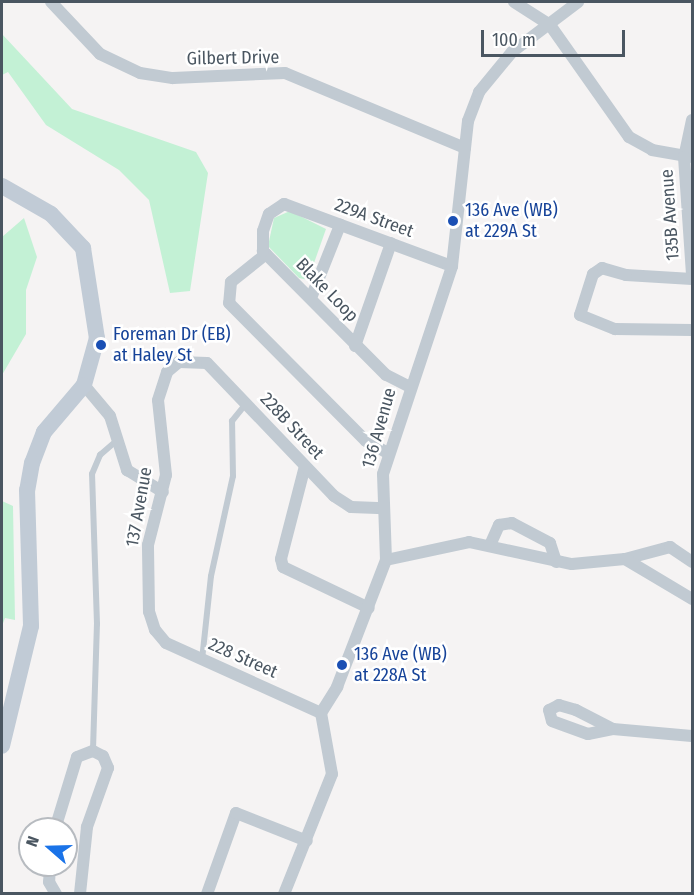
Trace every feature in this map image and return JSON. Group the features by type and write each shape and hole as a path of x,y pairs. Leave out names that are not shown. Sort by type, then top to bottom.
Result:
{"street":[{"name":"Gilbert Drive","path":"51,2 100,54 140,73 173,78 285,73 465,148"},
{"path":"514,2 550,25 629,137 652,150 688,157"},
{"name":"136 Avenue","path":"321,713 369,608 386,560 383,474 452,266 468,120 492,74 578,2"},
{"name":"135B Avenue","path":"693,120 688,157 693,273"},
{"path":"2,186 51,214 83,248 97,338 84,385 44,432 32,463 27,490 31,626 2,746"},
{"name":"229A Street","path":"266,254 263,231 269,214 284,204 452,266"},
{"path":"311,298 340,225"},
{"path":"356,346 392,243"},
{"path":"266,254 231,282 229,303 366,441 389,454"},
{"name":"Blake Loop","path":"266,254 386,375 410,387"},
{"path":"693,279 626,275 602,268 592,274 580,315 615,329 693,330"},
{"name":"228B Street","path":"179,362 207,363 305,466 351,507 384,508"},
{"name":"137 Avenue","path":"155,630 149,612 148,544 163,492 166,453 160,384 179,362"},
{"path":"84,385 111,416 127,470 140,483 163,492"},
{"path":"305,466 281,559 291,575 369,608"},
{"path":"491,543 498,525 512,523 550,543 556,562"},
{"path":"386,560 468,542 491,543 556,562 625,559 670,547 693,562"},
{"path":"625,559 693,599"},
{"name":"228 Street","path":"155,630 166,644 321,713"},
{"path":"613,729 576,710 558,705 549,710 552,721 588,734 613,729 693,736"},
{"path":"284,894 307,841 334,765 321,713"},
{"path":"58,817 70,772 77,757 93,751 108,768 87,827 80,894"},
{"path":"207,894 236,813 307,841"},
{"path":"49,877 49,882 56,894"}],"lane":[{"path":"202,660 212,576 233,476 232,421 247,404"},
{"path":"93,751 97,624 92,474 100,455 118,439"}],"green space":[{"path":"2,34 72,109 196,152 208,173 190,291 170,293 149,200 119,170 46,125 8,72 2,75"},
{"path":"290,211 326,229 308,280 299,278 268,246 274,218"},
{"path":"24,218 37,257 26,290 26,334 2,375 2,237"},
{"path":"2,501 13,506 15,620 5,618 2,626"}],"place":[{"name":"136 Ave (WB) at 229A St","path":"453,221"},
{"name":"Foreman Dr (EB) at Haley St","path":"101,345"},
{"name":"136 Ave (WB) at 228A St","path":"342,665"}]}
